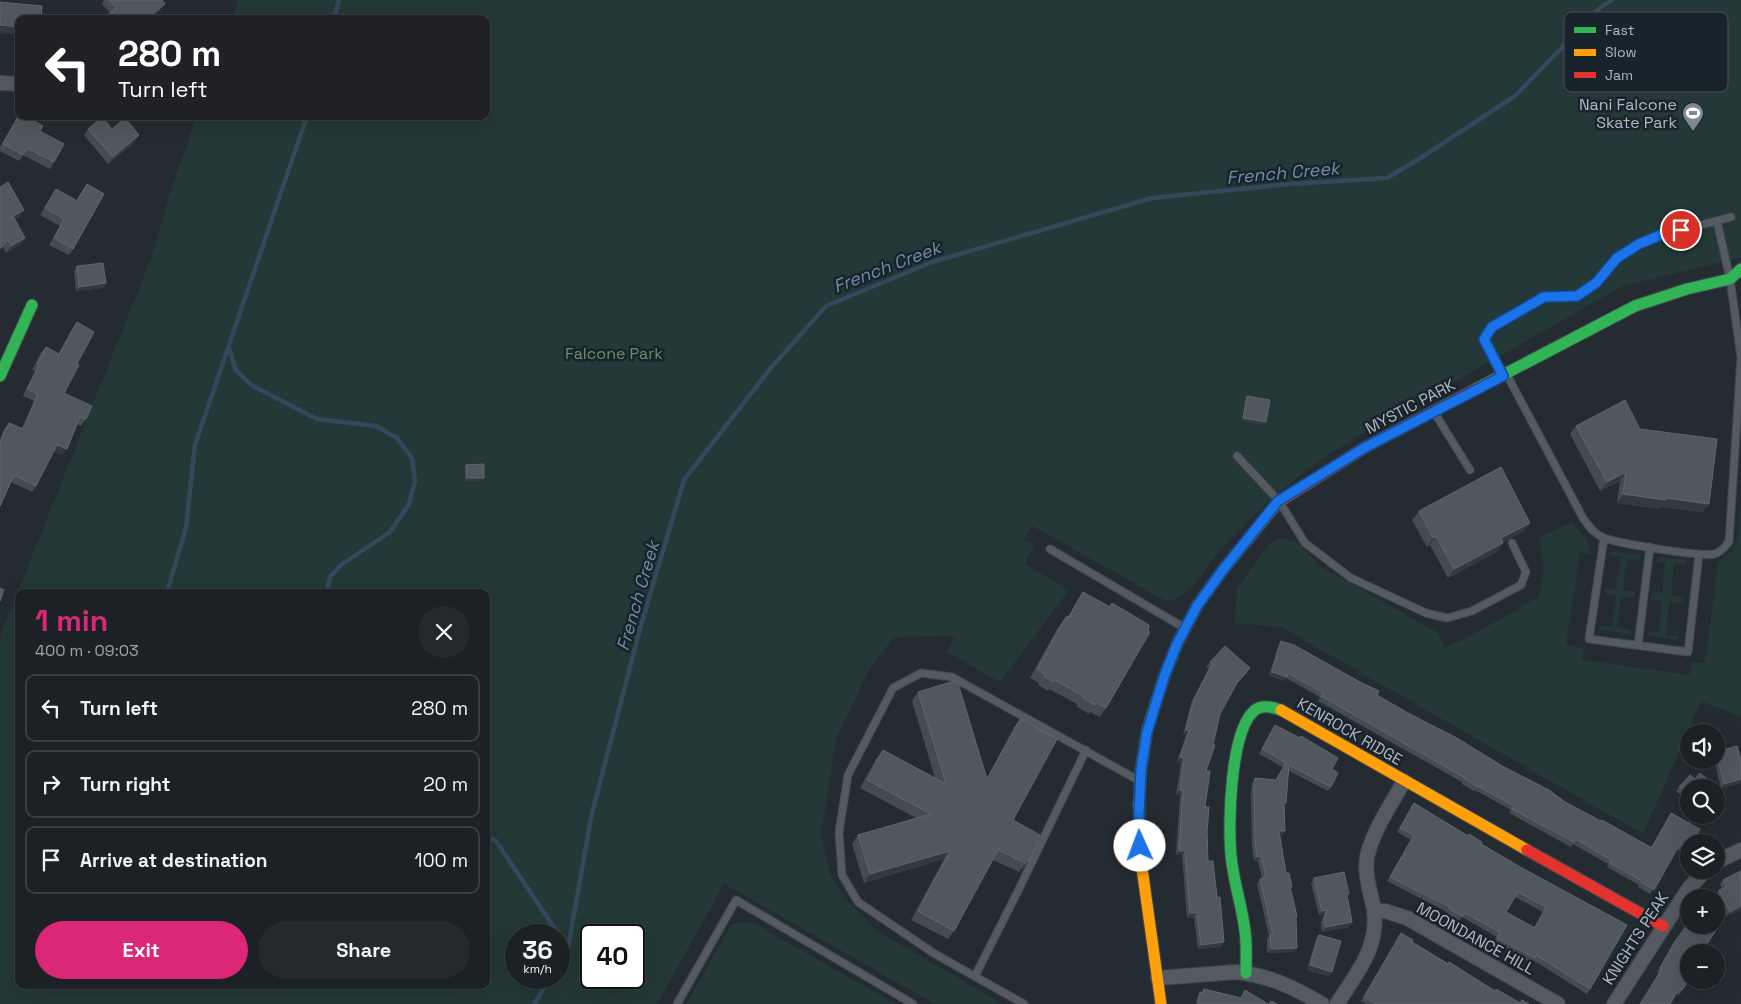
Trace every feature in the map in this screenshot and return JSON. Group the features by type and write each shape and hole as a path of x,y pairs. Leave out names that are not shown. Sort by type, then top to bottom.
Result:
{"street":[{"path":"0,83 15,84"},
{"name":"MYSTIC PARK","path":"1161,1004 1141,861 1139,814 1147,732 1164,677 1185,628 1197,606 1222,571 1278,501 1364,448 1635,306 1687,289 1736,281 1741,269"},
{"path":"0,376 32,306"},
{"name":"KENROCK RIDGE","path":"1246,973 1246,933 1231,855 1230,817 1233,771 1245,721 1256,709 1264,708 1273,707 1281,710 1663,926"},
{"path":"1337,1004 1371,949 1375,931 1374,912 1366,873 1367,859 1376,833 1404,781"},
{"path":"1725,858 1741,850"},
{"name":"KNIGHTS PEAK","path":"1614,1004 1663,926 1689,888 1698,879"},
{"name":"MOONDANCE HILL","path":"1374,912 1385,911 1407,918 1558,1004"},
{"path":"1158,978 1236,972 1246,973 1295,988 1322,1004"}],"lane":[{"path":"1717,221 1736,281 1741,356 1729,542 1716,554 1699,554 1604,538 1593,532 1583,518 1484,339 1492,327 1544,297 1577,296 1596,283 1617,258 1639,244 1663,234 1731,217"},
{"path":"1434,412 1470,470"},
{"path":"1237,456 1278,501 1306,543 1351,578 1426,613 1446,618 1472,611 1521,585 1526,572 1512,543"},
{"path":"1604,538 1589,638 1688,652 1699,554"},
{"path":"1638,645 1650,547"},
{"path":"1050,549 1185,628"},
{"path":"1024,1004 935,954 858,902 842,875 839,832 848,775 893,688 921,673 952,677 1141,781"},
{"path":"974,976 1019,889 1086,750"},
{"path":"677,1004 736,900 913,1004"}],"green space":[{"name":"Falcone Park","path":"238,0 1741,0 1741,257 1623,286 1338,448 1295,479 1255,514 1223,547 1193,586 1178,598 1168,602 1032,526 1024,540 1034,545 1025,564 1069,590 1000,682 947,652 956,636 894,637 869,670 836,739 821,836 830,874 844,898 877,931 1003,1004 935,1004 724,884 657,1004 0,1004 0,636 15,598 15,989 490,989 490,589 19,589 152,256 172,187 196,120 490,120 490,15 233,15"},
{"path":"1741,502 1741,717 1701,701 1691,724 1680,724 1680,749 1643,834 1281,627 1235,623 1237,588 1268,546 1280,538 1298,542 1318,565 1437,632 1445,647 1465,639 1539,597 1544,568 1539,538 1572,522 1587,541 1591,549 1591,555 1580,552 1566,645 1583,648 1582,660 1689,675 1691,662 1705,663 1718,562 1731,551 1739,529"},
{"path":"1610,551 1640,555 1639,560 1627,559 1623,590 1635,592 1634,598 1621,596 1617,627 1630,630 1630,634 1599,630 1599,626 1612,627 1616,595 1605,593 1605,588 1616,590 1621,557 1609,555"},
{"path":"1657,557 1687,560 1686,565 1674,564 1671,595 1685,597 1684,603 1669,602 1666,635 1677,636 1677,640 1648,636 1649,631 1659,632 1662,601 1651,600 1652,592 1662,593 1665,563 1657,562"},
{"path":"745,922 755,924 896,1004 686,1004 731,925"}],"building":[{"path":"109,0 162,0 165,4 152,15 108,15 116,8"},
{"path":"0,2 42,6 41,15 15,15 15,27 0,25"},
{"path":"16,120 32,120 43,126 40,131 64,144 54,162 27,148 23,155 3,144"},
{"path":"98,120 104,120 112,129 123,120 127,120 139,135 113,157 88,129"},
{"path":"8,182 24,210 13,216 25,238 11,246 8,240 0,248 0,187"},
{"path":"87,184 104,194 73,249 54,238 64,219 45,208 56,189 77,201"},
{"path":"103,263 106,283 79,287 77,266"},
{"path":"77,322 94,332 64,393 92,406 86,419 80,417 67,449 57,445 36,486 14,475 0,506 0,442 9,423 23,429 38,394 27,389 39,365 37,363 46,347 59,354"},
{"path":"1247,396 1270,400 1266,422 1243,418"},
{"path":"1625,400 1640,429 1717,439 1709,504 1623,494 1626,472 1607,482 1576,426"},
{"path":"484,464 484,478 467,478 466,465"},
{"path":"1501,467 1530,523 1501,538 1503,543 1454,569 1436,536 1433,538 1419,511"},
{"path":"0,588 4,590 0,601"},
{"path":"1083,592 1110,607 1112,603 1149,625 1148,631 1150,632 1106,708 1096,703 1095,705 1055,680 1054,682 1037,669 1064,620 1067,616 1069,617"},
{"path":"1281,641 1294,645 1379,691 1377,695 1408,713 1457,738 1504,767 1549,790 1565,802 1652,848 1671,813 1680,818 1680,824 1691,824 1700,829 1697,834 1680,834 1680,844 1654,890 1610,863 1611,860 1576,839 1574,842 1512,809 1514,806 1321,696 1323,693 1288,673 1287,677 1272,672"},
{"path":"1225,646 1250,668 1237,683 1220,714 1213,745 1215,745 1206,771 1210,771 1205,807 1209,807 1207,832 1208,861 1213,861 1217,897 1220,897 1224,942 1201,945 1197,913 1190,913 1185,851 1179,851 1183,791 1180,790 1184,759 1180,757 1189,731 1186,730 1194,699 1212,664 1210,662"},
{"path":"957,680 987,779 1020,719 1057,739 1013,820 1040,835 1029,861 1027,860 1025,863 998,850 954,931 918,911 950,851 870,874 858,835 931,814 867,780 883,750 946,784 918,692"},
{"path":"1275,725 1300,738 1301,736 1338,758 1332,769 1338,773 1331,787 1289,765 1286,803 1284,803 1285,831 1279,831 1286,873 1289,873 1292,887 1290,887 1297,916 1297,948 1271,949 1270,935 1273,935 1260,879 1266,878 1261,856 1257,857 1255,842 1255,778 1276,780 1286,763 1262,749"},
{"path":"1737,746 1741,760 1741,779 1725,784 1720,769 1725,769 1725,749"},
{"path":"1700,773 1707,779 1695,779"},
{"path":"1690,775 1695,779 1686,779"},
{"path":"1414,803 1468,836 1469,834 1482,842 1481,844 1522,868 1627,925 1590,989 1536,955 1535,958 1497,938 1500,932 1465,913 1463,916 1449,909 1450,907 1390,877 1414,835 1400,828","holes":["1518,892 1546,907 1535,928 1506,912"]},
{"path":"1741,871 1741,906 1730,912 1725,902 1725,889 1722,889 1727,887 1723,880"},
{"path":"1344,872 1352,922 1326,927 1324,919 1327,910 1322,911 1314,878"},
{"path":"1401,933 1413,940 1412,942 1448,964 1449,962 1495,991 1496,989 1520,1003 1522,1000 1529,1004 1377,1004 1364,997"},
{"path":"1680,934 1714,934 1707,944 1680,944 1680,989 1683,989 1682,990 1679,989 1670,1004 1640,1004 1662,969 1660,968"},
{"path":"1319,935 1341,941 1332,972 1310,965"},
{"path":"1204,989 1241,998 1245,990 1268,1004 1198,1004 1200,992 1203,993"}],"waterway":[{"path":"335,15 339,0"},
{"name":"French Creek","path":"1596,12 1612,0"},
{"name":"French Creek","path":"570,938 591,817 641,625 684,480 770,369 826,306 932,262 1152,198 1289,184 1387,178 1515,96 1564,45"},
{"path":"168,589 186,528 195,445 306,120"},
{"path":"229,348 236,370 251,385 317,419 376,426 397,438 412,458 415,481 409,504 390,532 341,565 330,577 328,589"},
{"path":"490,838 496,841 552,924"},
{"name":"French Creek","path":"534,1004 543,989"}],"traffic: fast":[{"path":"1476,389 1635,306 1687,289 1730,279 1741,269"},
{"path":"0,376 32,305"},
{"path":"1139,805 1141,770 1147,731 1164,677 1177,644 1197,606 1222,571 1279,501 1283,499"},
{"path":"1246,973 1245,931 1231,855 1232,778 1240,737 1247,721 1255,710 1261,707 1281,710"}],"traffic: slow":[{"path":"1281,710 1527,850"},
{"path":"1139,805 1141,861 1161,1004"}],"traffic: jam":[{"path":"1283,499 1364,448 1476,389"},
{"path":"1527,850 1663,926"}],"place":[{"name":"Nani Falcone Skate Park","path":"1693,132"}],"route":[{"path":"1140,846 1141,770 1147,732 1164,677 1177,644 1197,606 1222,571 1278,501 1364,448 1503,376 1484,339 1492,327 1544,297 1577,296 1596,283 1617,258 1639,244 1663,234 1681,230"}]}
